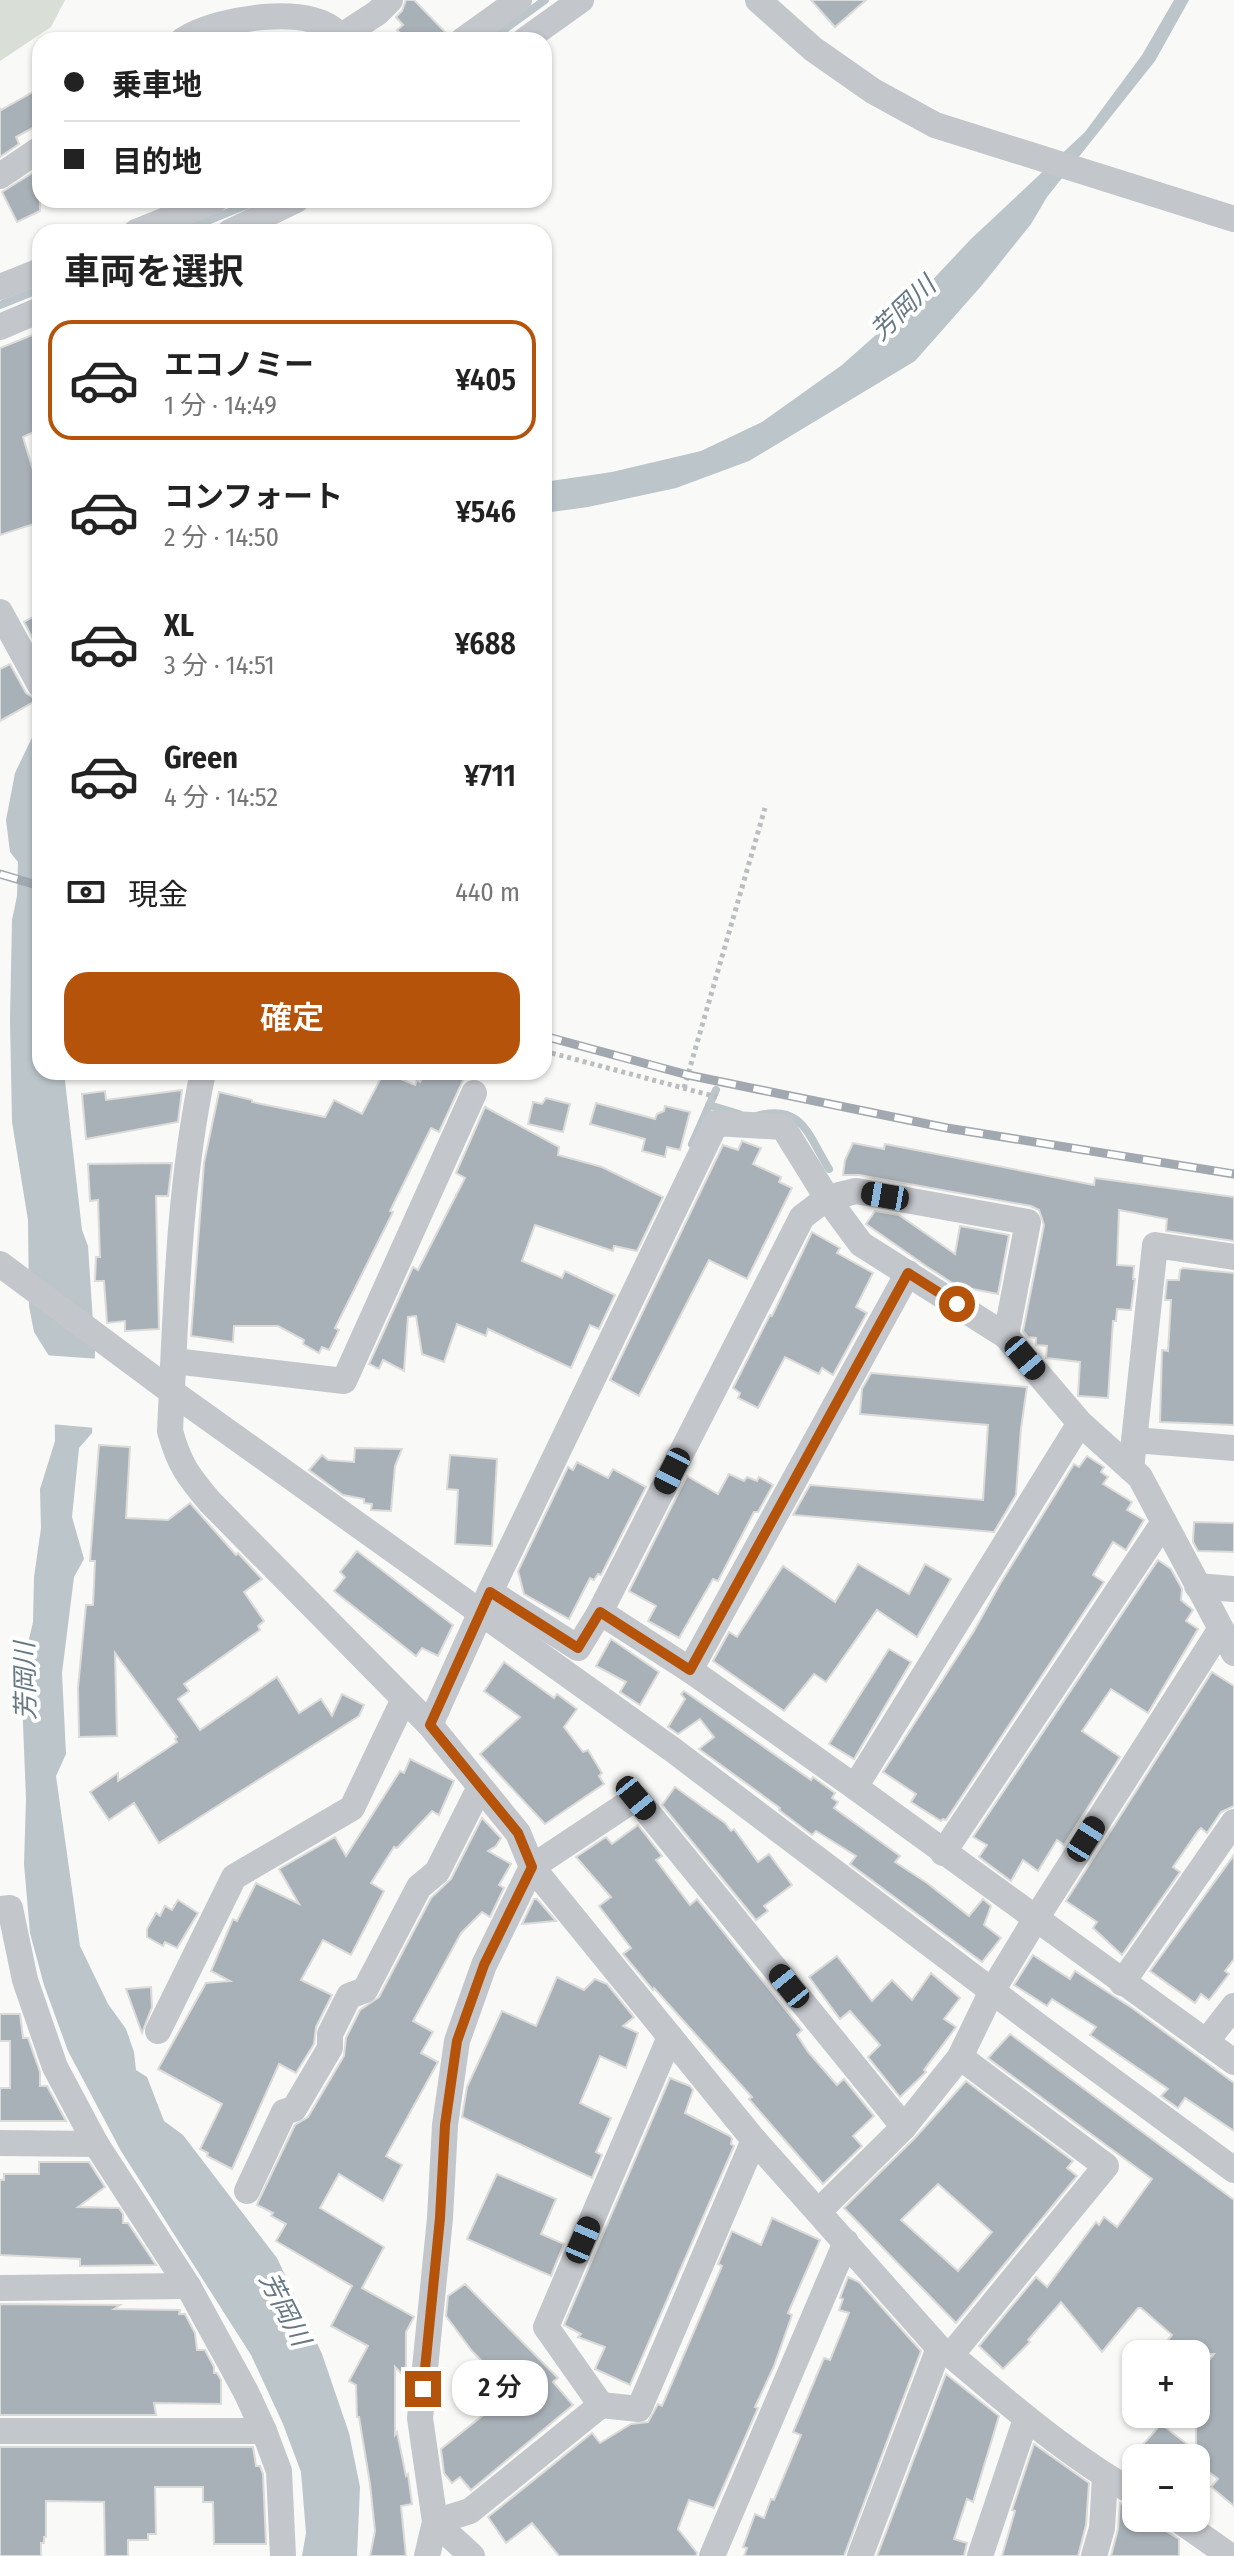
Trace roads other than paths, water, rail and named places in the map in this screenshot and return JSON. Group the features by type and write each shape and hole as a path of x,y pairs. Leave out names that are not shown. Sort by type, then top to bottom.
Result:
{"street":[{"path":"350,32 390,0"},
{"path":"474,32 519,0"},
{"path":"536,32 581,0"},
{"path":"758,0 813,49 873,91 935,125 1234,219"},
{"path":"198,32 254,16 315,19 337,32"},
{"path":"0,176 32,154"},
{"path":"156,224 195,208"},
{"path":"250,224 282,208"},
{"path":"0,287 32,274"},
{"path":"0,327 32,313"},
{"path":"0,612 32,670"},
{"path":"202,1080 189,1148 180,1237 170,1431 177,1457 189,1476 221,1513 430,1725 518,1833 532,1867 754,2140 945,2352 1026,2419 1122,2486"},
{"path":"174,1361 344,1381 474,1093"},
{"path":"430,1725 716,1123 783,1127 827,1198 861,1244 1006,1336 1080,1423 1140,1477 1234,1653"},
{"path":"486,1602 578,1648 600,1612 802,1217 827,1198 856,1191 1028,1222 1006,1336"},
{"path":"1131,1469 1155,1245 1234,1257"},
{"path":"0,1264 172,1392 486,1602 685,1759 1234,2170"},
{"path":"690,1670 908,1273"},
{"path":"855,1787 1080,1423"},
{"path":"1134,1440 1234,1448"},
{"path":"943,1853 1164,1522"},
{"path":"1197,1586 1234,1589"},
{"path":"600,1612 690,1670 855,1787 1234,2062"},
{"path":"819,2211 904,2127 960,2057 992,1991 1035,1920 1220,1630"},
{"path":"158,2031 234,1877 352,1808 404,1699"},
{"path":"247,2191 284,2112 294,2109 330,2048 330,2034 349,1996 365,1990 419,1887 437,1872 480,1787"},
{"path":"427,2556 435,2522 420,2418 440,2218 445,2125 457,2041 484,1965 532,1867 636,1798 904,2127"},
{"path":"1122,1983 1234,1822"},
{"path":"0,1909 10,1908 13,1981 55,2067 96,2144 188,2286 264,2431 279,2471 283,2556"},
{"path":"1206,2042 1234,2006"},
{"path":"601,2405 546,2327 670,2037"},
{"path":"860,2556 945,2352 1106,2166 960,2057"},
{"path":"435,2522 470,2511 601,2405 639,2409 754,2140"},
{"path":"0,2143 96,2144"},
{"path":"712,2556 846,2242"},
{"path":"0,2288 188,2286"},
{"path":"980,2556 1026,2419"},
{"path":"0,2431 264,2431"},
{"path":"1094,2556 1102,2528 1105,2477"},
{"path":"435,2522 472,2556"},
{"path":"1194,2532 1220,2553"}],"water":[{"path":"1174,0 1189,0 1155,61 1047,197 1031,224 983,284 915,361 749,461 676,488 552,512 552,481 612,472 701,451 762,422 842,365 905,309 971,239 1085,132 1142,55"},
{"name":"芳岡川","path":"32,738 32,1080 65,1080 82,1230 88,1246 95,1352 92,1433 79,1448 72,1517 84,1559 74,1577 62,1673 66,1754 56,1776 80,1946 108,2004 126,2029 136,2070 147,2077 164,2121 183,2135 277,2258 322,2354 349,2433 360,2487 357,2556 302,2556 306,2533 301,2472 283,2424 251,2355 121,2151 68,2051 44,1985 30,1933 24,1864 26,1799 21,1673 33,1622 34,1577 41,1528 40,1489 55,1441 54,1364 34,1332 29,1306 28,1220 12,1122 12,920 17,896 18,862 10,852 6,820 15,773"}],"waterway":[{"path":"501,32 545,0"},
{"path":"200,224 239,208"},
{"path":"0,305 32,292"},
{"path":"692,1144 716,1090"},
{"path":"709,1105 739,1114"},
{"path":"756,1116 771,1113 794,1118 809,1134 829,1169"}],"railway":[{"path":"0,874 32,884"},
{"path":"552,1038 688,1075 947,1128 1234,1174"}]}
